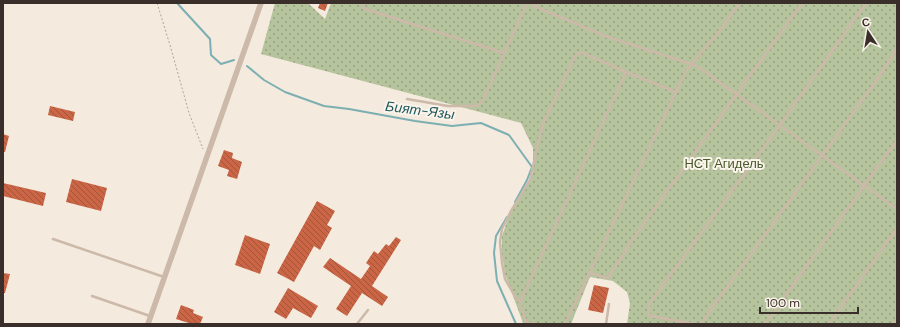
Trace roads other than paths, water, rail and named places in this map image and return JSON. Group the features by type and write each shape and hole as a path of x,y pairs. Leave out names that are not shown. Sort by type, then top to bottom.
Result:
{"street":[{"path":"148,324 261,3"}],"lane":[{"path":"362,3 365,9 504,53"},
{"path":"407,98 448,106 477,106 483,100 527,3"},
{"path":"531,3 534,6 605,36 697,66 897,208"},
{"path":"565,324 686,71 740,3"},
{"path":"590,273 608,278 635,236 802,3"},
{"path":"695,324 650,316 648,311 650,303 706,228 866,3"},
{"path":"701,324 881,74 897,48"},
{"path":"535,324 526,322 520,302 516,298 506,280 500,242 502,229 530,180 536,148 543,124 576,56 579,53 583,53 676,92"},
{"path":"520,302 626,72"},
{"path":"765,324 897,140"},
{"path":"829,324 897,228"},
{"path":"53,239 164,277"},
{"path":"92,296 150,317"},
{"path":"606,324 609,304"},
{"path":"357,324 368,310"},
{"path":"893,324 897,319"}],"waterway":[{"name":"Бият-Язы","path":"177,3 210,39 211,55 221,64 234,60"},
{"name":"Бият-Язы","path":"247,66 264,80 285,92 324,106 452,126 481,123 509,135 532,167 515,202"},
{"name":"Бият-Язы","path":"507,217 496,236 494,253 497,281 516,324"}],"park label":[{"name":"НСТ Агидель","path":"724,163"}]}
